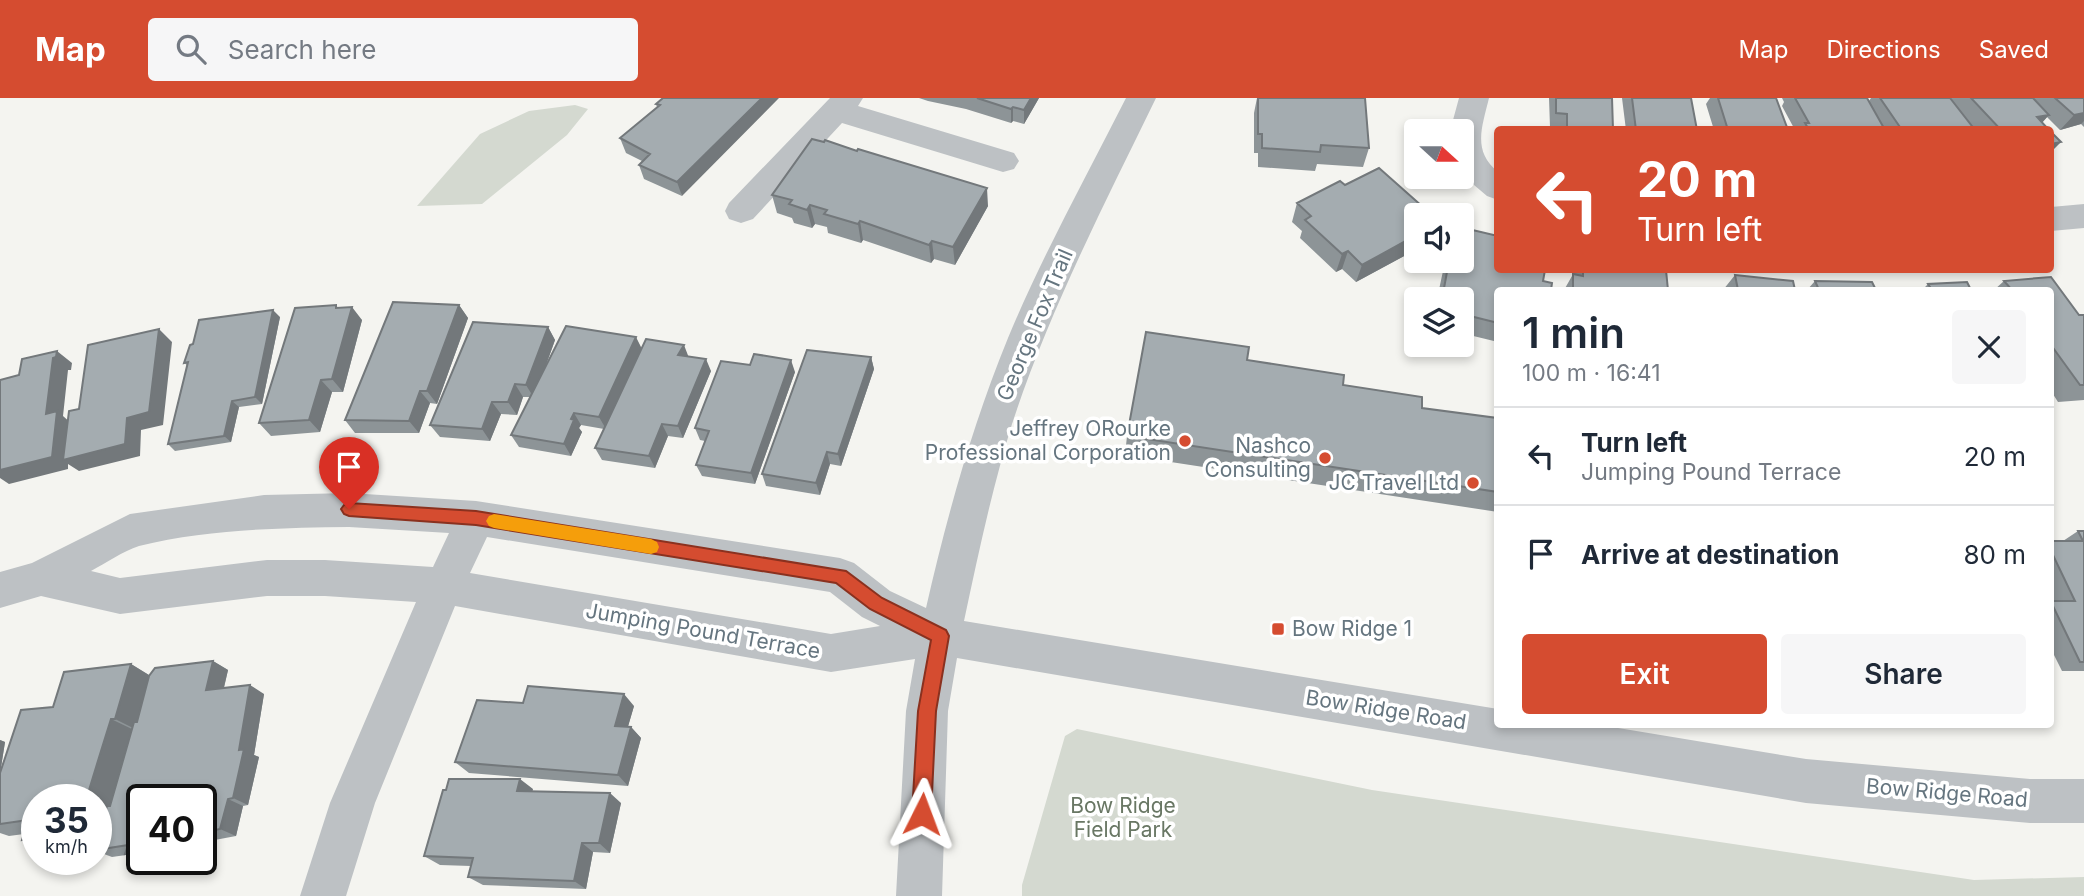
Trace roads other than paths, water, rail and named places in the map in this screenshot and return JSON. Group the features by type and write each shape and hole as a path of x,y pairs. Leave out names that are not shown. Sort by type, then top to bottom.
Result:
{"street":[{"name":"George Fox Trail","path":"919,896 927,711 940,636 968,510 994,424 1026,338 1052,277 1141,98"},
{"path":"1474,98 1462,137 1473,170 1494,185"},
{"path":"741,211 843,105 1003,161"},
{"path":"2054,219 2084,216"},
{"name":"Jumping Pound Terrace","path":"0,590 41,578 130,531 264,512 349,509 476,518 840,576 876,604 940,636"},
{"path":"323,896 349,812 443,586 476,518"},
{"name":"Jumping Pound Terrace","path":"41,578 120,596 267,578 325,578 443,586 831,653 940,636"},
{"name":"Bow Ridge Road","path":"940,636 1806,780 2030,802 2084,801"}],"place":[{"name":"Jeffrey ORourke Professional Corporation","path":"1185,441"},
{"name":"Nashco Consulting","path":"1325,458"},
{"name":"JC Travel Ltd","path":"1473,483"},
{"name":"Bow Ridge 1","path":"1278,629"}],"park label":[{"name":"Bow Ridge Field Park","path":"1123,818"}]}
